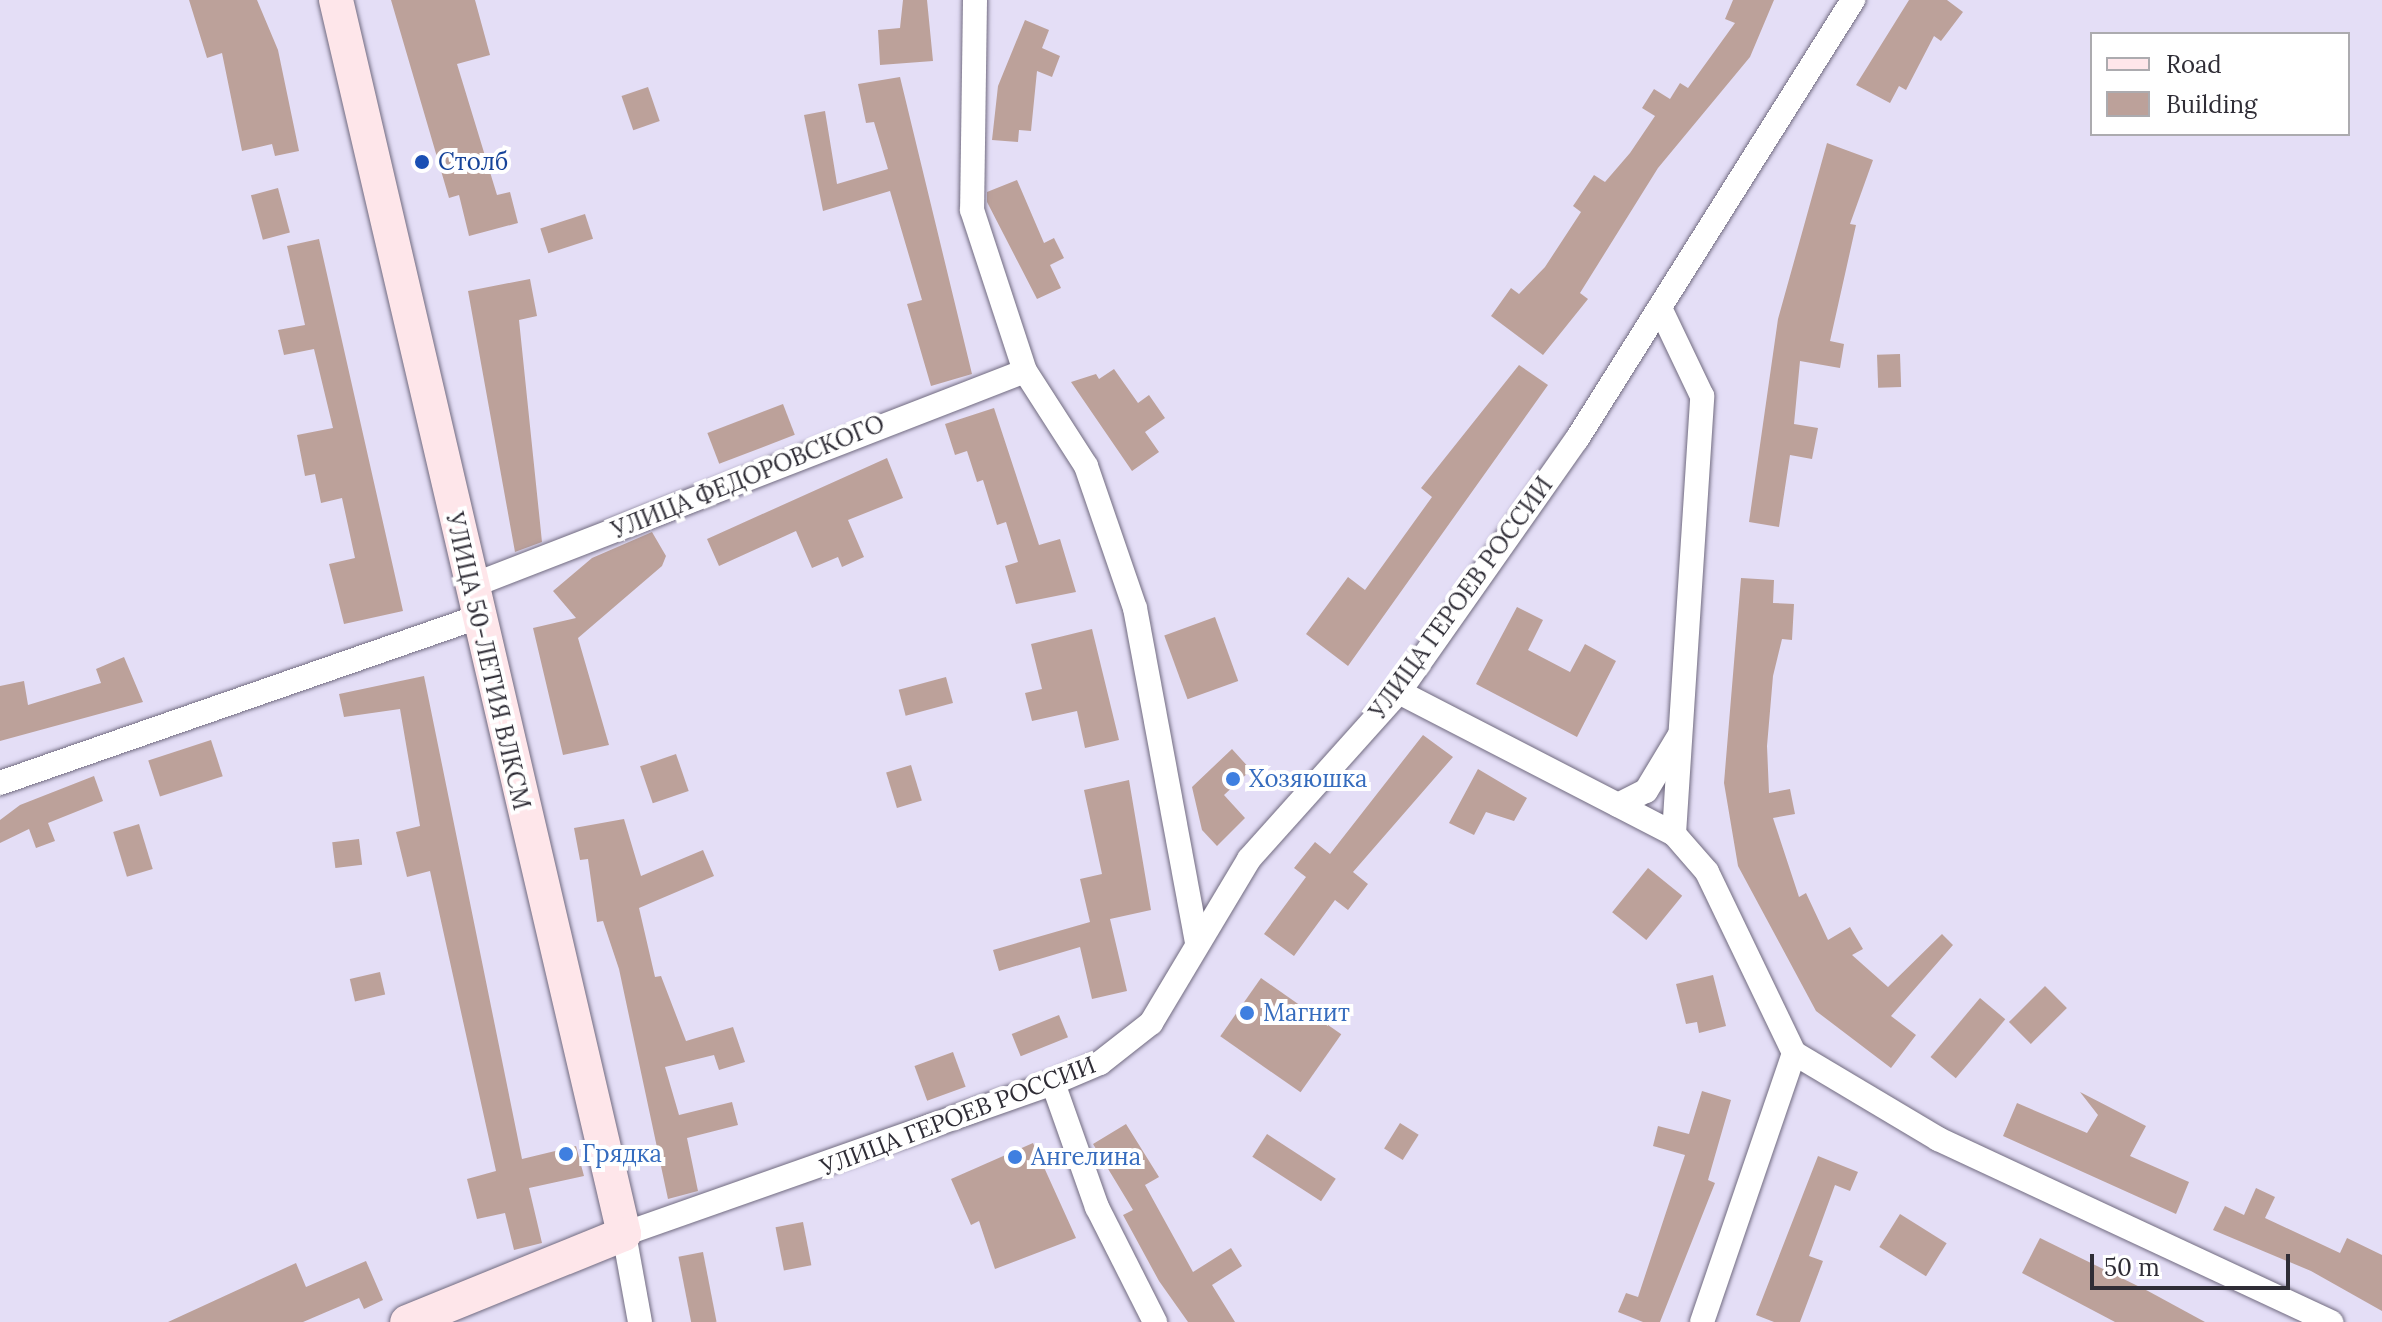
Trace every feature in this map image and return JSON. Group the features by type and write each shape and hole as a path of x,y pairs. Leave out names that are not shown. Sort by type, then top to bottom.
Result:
{"street":[{"name":"УЛИЦА 50-ЛЕТИЯ ВЛКСМ","path":"336,0 624,1234 640,1322"},
{"path":"975,0 972,210 1025,371 1086,466 1135,608 1197,941"},
{"name":"УЛИЦА ГЕРОЕВ РОССИИ","path":"624,1234 1053,1083 1100,1063 1151,1023 1197,941 1249,859 1399,692 1577,439 1853,0"},
{"path":"1660,308 1702,396 1685,723 1674,834"},
{"name":"УЛИЦА ФЕДОРОВСКОГО","path":"0,783 474,601 1025,371"},
{"path":"1399,692 1674,834 1707,872 1794,1053 1938,1139 2331,1322"},
{"path":"1618,805 1655,780 1685,723"},
{"path":"1702,1322 1794,1053"},
{"path":"1053,1083 1097,1207 1155,1322"},
{"path":"407,1322 624,1234"}],"building":[{"path":"189,0 257,0 278,50 299,151 275,156 272,144 242,151 222,53 207,58"},
{"path":"391,0 475,0 490,55 457,64 497,195 510,192 518,223 469,236 459,195 449,198"},
{"path":"903,0 927,0 933,61 880,65 878,30 900,28"},
{"path":"1733,0 1774,0 1750,57 1658,168 1580,293 1588,299 1543,355 1491,316 1511,288 1519,294 1545,267 1581,212 1573,206 1594,175 1605,182 1630,153 1655,116 1642,108 1654,89 1670,99 1680,83 1688,88 1735,23 1725,19"},
{"path":"1909,0 1947,0 1963,12 1941,41 1934,36 1906,90 1899,86 1890,103 1856,85"},
{"path":"1025,20 1049,30 1042,48 1060,56 1052,77 1037,71 1031,131 1019,130 1018,142 992,140 998,86"},
{"path":"900,77 972,374 931,386 907,304 922,300 890,191 823,211 804,115 825,111 837,184 888,169 874,122 866,123 858,84"},
{"path":"648,87 660,121 633,130 622,96"},
{"path":"1827,143 1873,160 1850,224 1856,225 1830,341 1844,344 1840,368 1800,361 1794,424 1818,428 1812,459 1790,455 1779,527 1749,522 1778,319"},
{"path":"1017,180 1044,243 1054,238 1064,258 1050,265 1061,288 1037,299 987,202 987,192"},
{"path":"278,188 290,232 263,240 251,195"},
{"path":"585,214 593,239 548,253 540,229"},
{"path":"319,239 403,611 344,624 329,564 355,558 342,498 321,503 315,474 305,476 297,435 333,428 314,349 284,355 278,330 305,325 287,246"},
{"path":"530,279 537,316 519,320 542,542 515,552 468,291"},
{"path":"1900,354 1901,387 1878,388 1877,355"},
{"path":"1519,365 1548,385 1348,666 1306,634 1348,577 1365,590 1432,497 1421,488"},
{"path":"1114,369 1138,403 1149,395 1165,418 1145,432 1159,452 1132,471 1071,382 1096,374 1099,379"},
{"path":"783,404 795,435 719,464 707,433"},
{"path":"994,408 1039,545 1060,539 1076,592 1016,604 1005,566 1018,562 1006,522 997,525 983,480 977,482 967,451 955,455 945,424"},
{"path":"887,458 903,498 848,520 864,557 842,567 838,557 812,568 796,531 719,566 707,539"},
{"path":"652,532 666,556 662,566 578,638 609,745 563,755 533,628 576,618 553,591 592,558"},
{"path":"1741,578 1774,580 1773,603 1794,604 1792,640 1782,639 1773,676 1767,746 1769,793 1790,789 1795,814 1773,818 1799,897 1806,893 1828,940 1850,927 1863,949 1852,955 1888,987 1942,934 1953,945 1891,1016 1916,1035 1891,1068 1816,1011 1738,866 1724,783"},
{"path":"1517,607 1543,620 1528,650 1570,672 1585,644 1616,661 1577,737 1476,684"},
{"path":"1215,617 1238,681 1188,699 1164,635"},
{"path":"1092,629 1119,740 1085,748 1077,711 1032,721 1025,693 1042,689 1031,644"},
{"path":"124,657 143,702 0,741 0,686 24,681 28,705 101,683 96,669"},
{"path":"424,676 522,1159 576,1146 584,1176 529,1188 542,1243 514,1250 505,1213 477,1219 467,1179 496,1171 430,871 407,877 396,832 420,826 400,709 344,717 339,694"},
{"path":"946,677 953,703 906,716 899,690"},
{"path":"1423,735 1453,757 1353,872 1368,884 1348,910 1335,900 1294,956 1264,934 1306,877 1294,868 1315,842 1330,854"},
{"path":"211,740 223,776 160,797 148,760"},
{"path":"1232,749 1251,770 1224,795 1245,818 1217,846 1202,830 1192,787"},
{"path":"676,754 689,791 653,803 640,766"},
{"path":"911,765 922,800 897,808 886,773"},
{"path":"1478,769 1527,798 1514,821 1486,812 1474,835 1449,823"},
{"path":"94,776 103,801 48,823 55,841 36,848 29,829 0,843 0,820 20,805"},
{"path":"1129,780 1151,910 1110,919 1127,991 1092,999 1080,947 999,971 993,950 1090,922 1080,879 1102,874 1084,790"},
{"path":"624,819 641,876 703,850 714,876 639,908 655,977 661,976 686,1041 733,1027 745,1062 719,1070 714,1055 665,1067 679,1115 732,1102 738,1125 687,1138 698,1191 668,1199 619,969 603,921 597,922 588,859 580,860 574,828"},
{"path":"139,824 153,869 127,877 113,832"},
{"path":"359,839 362,865 335,868 332,842"},
{"path":"1648,868 1682,896 1646,940 1612,912"},
{"path":"380,972 385,994 355,1001 350,979"},
{"path":"1713,975 1726,1026 1699,1033 1697,1022 1686,1024 1676,984"},
{"path":"1261,978 1341,1034 1301,1092 1220,1036"},
{"path":"2045,986 2067,1008 2031,1044 2009,1022"},
{"path":"1980,998 2005,1019 1956,1078 1931,1057"},
{"path":"1059,1015 1068,1037 1021,1056 1012,1034"},
{"path":"953,1052 966,1087 927,1101 914,1066"},
{"path":"1702,1091 1731,1100 1708,1180 1715,1183 1660,1322 1643,1322 1618,1312 1626,1293 1638,1297 1685,1155 1653,1146 1658,1126 1689,1134"},
{"path":"2080,1092 2146,1126 2130,1156 2189,1182 2176,1214 2003,1136 2017,1103 2087,1133 2098,1115"},
{"path":"1400,1123 1419,1135 1403,1160 1384,1148"},
{"path":"1126,1124 1159,1177 1145,1185 1193,1272 1231,1248 1242,1266 1212,1285 1235,1322 1188,1322 1159,1281 1123,1215 1133,1210 1093,1144"},
{"path":"1267,1134 1336,1179 1321,1201 1252,1157"},
{"path":"1033,1143 1076,1238 995,1269 979,1221 971,1225 951,1179"},
{"path":"1818,1156 1858,1172 1850,1191 1835,1185 1809,1256 1823,1261 1800,1322 1774,1322 1756,1315"},
{"path":"2256,1188 2275,1197 2265,1218 2340,1253 2347,1238 2382,1255 2382,1311 2311,1271 2213,1230 2225,1206 2244,1215"},
{"path":"1900,1214 1947,1243 1926,1276 1879,1247"},
{"path":"803,1222 811,1265 784,1271 776,1227"},
{"path":"2040,1238 2205,1322 2115,1322 2022,1273"},
{"path":"703,1252 717,1322 691,1322 678,1257"},
{"path":"366,1261 383,1300 364,1309 359,1298 303,1322 168,1322 296,1263 306,1287"}],"place":[{"name":"Столб","path":"422,162"},
{"name":"Хозяюшка","path":"1233,779"},
{"name":"Магнит","path":"1247,1013"},
{"name":"Грядка","path":"566,1154"},
{"name":"Ангелина","path":"1015,1157"}]}
